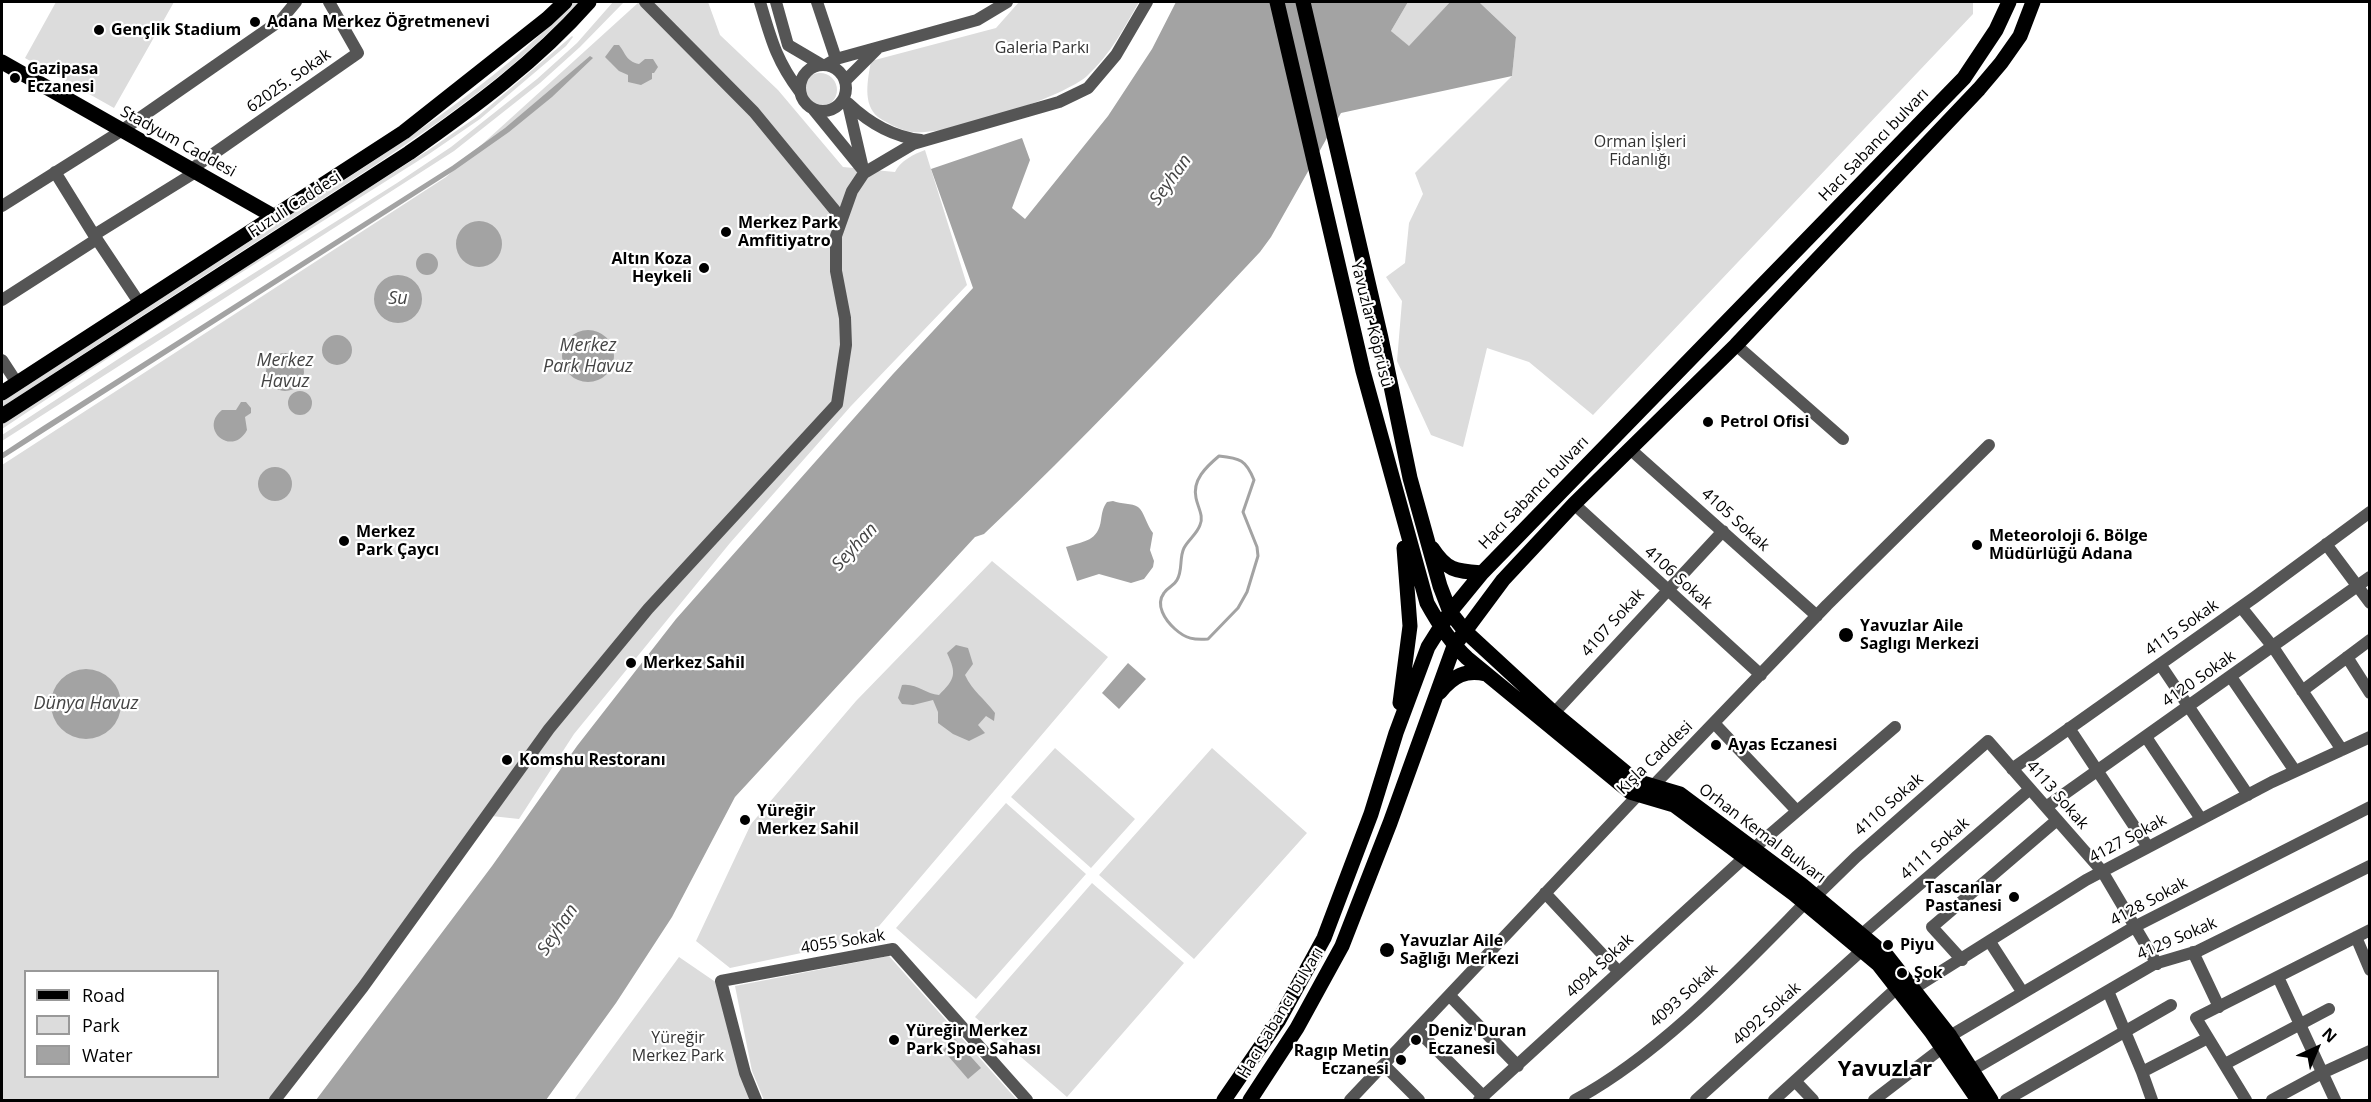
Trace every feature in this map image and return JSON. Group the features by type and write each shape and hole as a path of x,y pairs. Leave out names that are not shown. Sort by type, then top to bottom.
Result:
{"main road":[{"name":"Fuzuli Caddesi","path":"2,393 404,132 566,2"},
{"name":"Fuzuli Caddesi","path":"2,416 453,122 561,33 589,2"},
{"name":"Yavuzlar Köprüsü","path":"1277,2 1363,371 1426,603 1454,646"},
{"name":"Yavuzlar Köprüsü","path":"1303,2 1381,338 1410,478 1440,586 1450,612"},
{"name":"Hacı Sabancı bulvarı","path":"1224,1101 1279,1020 1324,938 1371,814 1396,733 1428,647 1450,612 1482,573 1965,78 1996,30 2009,2"},
{"name":"Hacı Sabancı bulvarı","path":"1250,1101 1297,1028 1342,946 1390,823 1454,646 1503,580 1575,504 1736,345 1994,72 2020,36 2033,2"},
{"name":"Stadyum Caddesi","path":"2,62 275,217"},
{"path":"1396,733 1410,626 1408,585 1398,497"},
{"path":"1427,541 1448,568 1459,572 1482,573"},
{"name":"Orhan Kemal Bulvarı","path":"1450,612 1466,631 1554,713 1636,781 1680,794 1861,943 1897,988 1972,1070 1991,1101"},
{"name":"Orhan Kemal Bulvarı","path":"1454,646 1630,792 1674,805 1749,853"},
{"path":"1434,699 1462,673 1474,671 1487,674"},
{"name":"Orhan Kemal Bulvarı","path":"1861,943 1887,956 1913,989 1946,1042 1974,1099"}],"street":[{"path":"2,206 121,131 281,20 296,2"},
{"name":"62025. Sokak","path":"194,173 196,166 358,53 329,2"},
{"path":"645,2 754,112 842,219"},
{"path":"760,2 783,70 807,104 864,172"},
{"path":"776,2 788,45 800,55 828,63 836,69 846,85 864,172"},
{"path":"817,2 828,63"},
{"path":"800,92 802,77 807,70 880,46 977,20 1008,2"},
{"path":"275,1101 363,987 549,729 648,609 837,404 846,345 845,318 836,271 836,237 852,191 864,172 914,144 1059,102 1088,88 1116,56 1147,2"},
{"path":"813,109 828,111 841,103 846,85 880,46"},
{"path":"848,103 866,119 906,139 925,141"},
{"path":"56,172 95,237 140,304"},
{"path":"2,300 194,173"},
{"path":"1736,345 1844,439"},
{"path":"2,360 17,383"},
{"name":"Kışla Caddesi","path":"1350,1101 1639,794 1653,786 1817,616 1989,445"},
{"name":"4105 Sokak","path":"1630,449 1817,616"},
{"name":"4106 Sokak","path":"1575,504 1761,675"},
{"name":"4115 Sokak","path":"2012,769 2241,607 2370,512"},
{"name":"4107 Sokak","path":"1554,713 1723,531"},
{"path":"2326,544 2370,603"},
{"name":"4120 Sokak","path":"2046,807 2370,577"},
{"path":"2241,607 2273,647 2342,750"},
{"path":"2302,691 2370,640"},
{"path":"2347,657 2370,693"},
{"path":"2160,664 2248,795"},
{"path":"2231,677 2295,771"},
{"path":"1714,723 1797,811"},
{"name":"4094 Sokak","path":"1481,1099 1618,970 1797,811 1895,728"},
{"path":"2069,729 2148,847"},
{"path":"2146,737 2201,819"},
{"name":"4127 Sokak","path":"1913,989 2102,871 2295,771 2370,737"},
{"name":"4113 Sokak","path":"1988,741 2102,871 2157,963"},
{"name":"4110 Sokak","path":"1810,900 1856,856 1988,741"},
{"name":"4111 Sokak","path":"1861,943 2030,789"},
{"name":"4128 Sokak","path":"1874,1101 1946,1042 2136,926 2370,807"},
{"path":"1962,960 1932,927 2057,820"},
{"name":"4129 Sokak","path":"1972,1070 2157,963 2193,952 2370,866"},
{"path":"1545,893 1618,970"},
{"name":"4093 Sokak","path":"1575,1101 1607,1083 1669,1033 1810,900"},
{"path":"2246,1101 2196,1018 2370,930"},
{"path":"2356,937 2370,970"},
{"path":"1990,942 2023,993"},
{"name":"4092 Sokak","path":"1696,1101 1861,943"},
{"name":"4055 Sokak","path":"756,1101 721,981 893,949 1027,1101"},
{"path":"2193,952 2219,1007"},
{"path":"2278,977 2335,1101"},
{"path":"1774,1101 1897,988"},
{"path":"2108,991 2152,1101"},
{"path":"1450,996 1518,1066"},
{"path":"2006,1101 2172,1005"},
{"path":"2225,1064 2329,1009"},
{"path":"1417,1030 1481,1099"},
{"path":"2142,1072 2208,1038"},
{"path":"2272,1101 2322,1073 2370,1051"},
{"path":"1384,1065 1419,1101"},
{"path":"1795,1081 1814,1101"}],"green space":[{"name":"Gençlik Stadium","path":"56,2 174,2 114,108 25,58"},
{"path":"573,2 579,2 513,65 440,121 2,407 2,402 441,115 510,61"},
{"path":"613,2 624,2 580,47 540,83 454,151 2,441 2,435 451,147 537,79 577,43"},
{"path":"639,2 708,2 720,35 778,90 843,167 895,172 904,161 925,150 967,285 851,406 730,543 574,734 519,819 482,815 419,906 270,1100 2,1100 2,465 446,177"},
{"name":"Galeria Parkı","path":"1019,2 1139,2 1116,41 1095,68 1073,85 1053,95 1000,115 945,129 923,132 900,129 873,112 867,91 871,61 996,28"},
{"path":"1408,2 1450,2 1409,47 1391,31"},
{"name":"Orman İşleri Fidanlığı","path":"1479,2 1973,2 1973,14 1593,415 1529,362 1487,348 1463,447 1431,435 1397,361 1402,301 1386,277 1405,263 1409,223 1423,194 1415,173 1512,76 1516,37"},
{"path":"572,36 566,46 480,119 429,154 152,329 2,429 2,424 151,326 427,151 478,116"},
{"path":"820,73 832,78 837,90 832,102 820,107 808,102 803,90 808,78"},
{"path":"992,561 1108,657 868,939 730,968 696,941 751,824 856,701"},
{"path":"1055,748 1135,819 1091,868 1011,797"},
{"path":"1212,748 1307,833 1194,959 1099,875"},
{"path":"1006,803 1086,874 976,999 896,928"},
{"path":"1092,883 1184,963 1067,1097 975,1017"},
{"path":"889,956 1017,1100 764,1100 752,1071 735,986"},
{"name":"Yüreğir Merkez Park","path":"679,957 717,983 750,1100 574,1100"}],"water":[{"name":"Seyhan","path":"1176,2 1408,2 1391,31 1409,46 1450,2 1479,2 1516,37 1512,76 1341,113 1271,237 1260,252 1055,465 984,534 975,537 735,797 672,917 616,1003 546,1100 316,1100 492,866 577,746 676,619 893,374 973,288 931,169 1022,138 1030,160 1012,208 1025,219 1108,116 1152,49"},
{"path":"614,45 619,45 627,57 635,63 639,64 645,59 653,59 658,67 652,73 652,79 641,85 628,82 628,75 619,71 605,57"},
{"path":"590,56 593,58 552,97 509,132 455,170 2,459 2,453 43,426 452,166 505,128"},
{"path":"479,221 495,228 502,244 495,260 479,267 463,260 456,244 463,228"},
{"path":"427,253 435,256 438,264 435,272 427,275 419,272 416,264 419,256"},
{"name":"Su","path":"398,275 415,282 422,299 415,316 398,323 381,316 374,299 381,282"},
{"name":"Merkez Park Havuz","path":"583,330 593,330 607,337 614,356 607,375 593,382 583,382 573,378 566,371 562,361 562,351 566,341 573,334"},
{"path":"337,335 348,339 352,350 348,361 337,365 326,361 322,350 326,339"},
{"name":"Merkez Havuz","path":"285,353 299,358 304,372 299,386 285,391 271,386 266,372 271,358"},
{"path":"295,391 305,391 312,398 312,408 305,415 295,415 288,408 288,398"},
{"path":"241,402 246,402 251,408 251,413 245,417 247,430 241,438 226,441 215,432 216,417 222,410 236,410"},
{"path":"275,467 287,472 292,484 287,496 275,501 263,496 258,484 263,472"},
{"path":"1113,501 1136,506 1142,512 1153,533 1150,550 1154,561 1153,567 1144,579 1131,583 1099,574 1077,581 1066,547 1094,536 1107,502"},
{"path":"956,645 968,648 973,664 965,675 995,713 994,721 986,716 978,725 985,733 969,741 953,734 938,723 938,712 933,700 913,705 902,704 898,698 902,685 939,695 953,676 947,653"},
{"path":"1128,663 1146,679 1119,709 1102,693"},
{"name":"Dünya Havuz","path":"86,669 99,672 111,679 118,691 121,704 118,717 111,729 99,736 86,739 73,736 61,729 54,717 51,704 54,691 61,679 73,672"},
{"path":"955,1039 981,1068 968,1079 943,1050"}],"waterway":[{"path":"1219,456 1241,461 1248,468 1254,480 1243,512 1257,547 1258,556 1247,592 1238,608 1208,639 1194,639 1183,635 1171,625 1162,612 1161,598 1177,580 1184,548 1201,522 1195,491 1198,480 1205,469 1219,456"}],"place":[{"name":"Adana Merkez Öğretmenevi","path":"255,22"},
{"name":"Gençlik Stadium","path":"99,30"},
{"name":"Gazipasa Eczanesi","path":"15,78"},
{"name":"Merkez Park Amfitiyatro","path":"726,232"},
{"name":"Altın Koza Heykeli","path":"704,268"},
{"name":"Petrol Ofisi","path":"1708,422"},
{"name":"Merkez Park Çaycı","path":"344,541"},
{"name":"Meteoroloji 6. Bölge Müdürlüğü Adana","path":"1977,545"},
{"name":"Yavuzlar Aile Saglıgı Merkezi","path":"1846,635"},
{"name":"Merkez Sahil","path":"631,663"},
{"name":"Ayas Eczanesi","path":"1716,745"},
{"name":"Komshu Restoranı","path":"507,760"},
{"name":"Yüreğir Merkez Sahil","path":"745,820"},
{"name":"Tascanlar Pastanesi","path":"2014,897"},
{"name":"Piyu","path":"1888,945"},
{"name":"Yavuzlar Aile Sağlığı Merkezi","path":"1387,950"},
{"name":"Şok","path":"1902,973"},
{"name":"Yüreğir Merkez Park Spoe Sahası","path":"894,1040"},
{"name":"Deniz Duran Eczanesi","path":"1416,1040"},
{"name":"Ragıp Metin Eczanesi","path":"1401,1060"}],"district":[{"name":"Yavuzlar","path":"1885,1070"}]}
